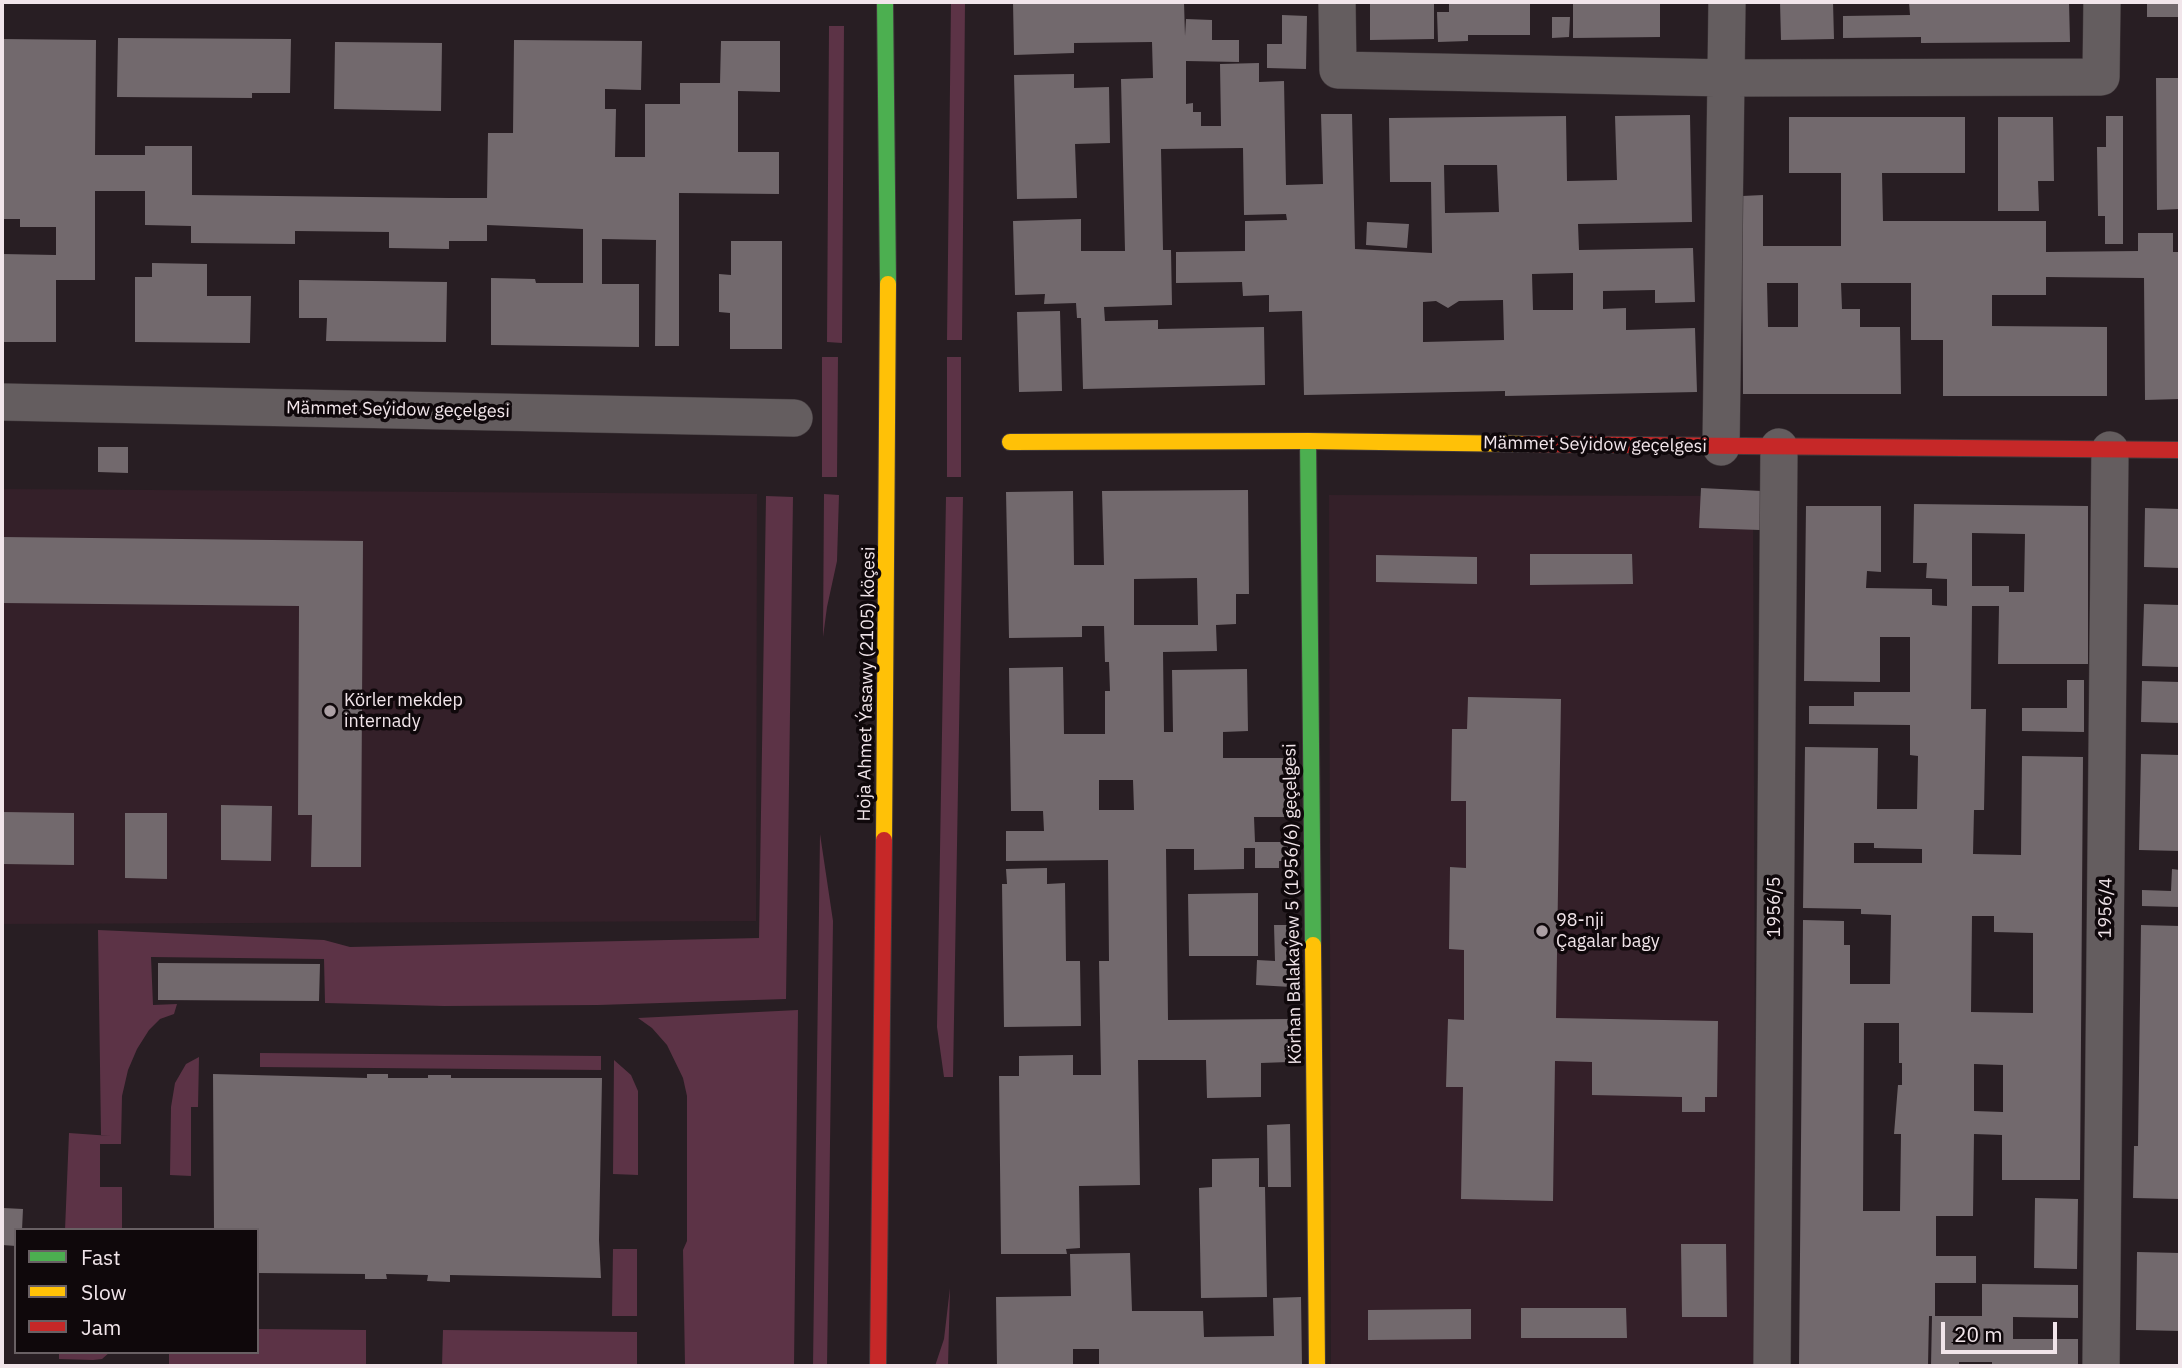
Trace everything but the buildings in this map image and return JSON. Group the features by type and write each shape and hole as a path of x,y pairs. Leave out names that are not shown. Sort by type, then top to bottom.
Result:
{"street":[{"name":"Hoja Ahmet Ýasawy (2105) köçesi","path":"878,1366 889,476 885,2"},
{"path":"1337,2 1338,70 1727,78 2101,78 2102,2"},
{"path":"1721,447 1727,2"},
{"name":"Mämmet Seýidow geçelgesi","path":"2,402 794,418"},
{"name":"Mämmet Seýidow geçelgesi","path":"1010,442 1308,441 2180,450"},
{"name":"Körhan Balakaýew 5 (1956/6) geçelgesi","path":"1308,441 1317,1366"},
{"name":"1956/5","path":"1772,1366 1779,447"},
{"name":"1956/4","path":"2101,1366 2110,450"}],"shaded area":[{"path":"951,2 965,2 962,340 947,340"},
{"path":"829,26 844,26 842,343 827,342"},
{"path":"822,357 838,357 837,477 822,477"},
{"path":"947,357 961,357 961,477 947,477"},
{"path":"2,489 757,494 756,921 2,924"},
{"path":"824,494 839,495 837,561 823,637"},
{"name":"98-nji Çagalar bagy","path":"1329,495 1753,496 1756,1366 1331,1366"},
{"path":"766,496 793,497 786,999 598,1005 444,1006 325,1003 324,959 151,957 153,1005 177,1004 174,1014 160,1019 149,1030 128,1070 122,1096 121,1144 100,1144 100,1187 122,1187 122,1228 65,1228 69,1133 111,1136 101,1135 98,930 324,940 350,947 759,938"},
{"path":"946,497 963,497 953,1077 944,1077 937,1027"},
{"path":"820,834 833,921 827,1366 813,1366"},
{"path":"798,1010 794,1366 685,1366 683,1250 687,1241 687,1096 683,1078 667,1045 652,1028 638,1018"},
{"path":"260,1053 601,1056 601,1070 260,1067"},
{"path":"199,1057 198,1107 191,1107 191,1176 170,1175 171,1107 175,1083 186,1064"},
{"path":"614,1060 631,1075 638,1091 638,1175 613,1174"},
{"path":"613,1249 637,1249 637,1316 612,1316"},
{"path":"950,1288 948,1366 935,1366 944,1339"},
{"path":"259,1329 366,1330 366,1366 169,1366 169,1354 259,1354"},
{"path":"443,1330 637,1332 637,1366 442,1366"},
{"path":"59,1354 108,1354 102,1359 93,1360 59,1359"}],"traffic: fast":[{"path":"885,2 888,284"},
{"path":"1308,441 1313,945"}],"traffic: slow":[{"path":"884,840 888,284"},
{"path":"1010,442 1308,441 1525,444"},
{"path":"1313,945 1317,1366"}],"traffic: jam":[{"path":"1525,444 2180,450"},
{"path":"878,1366 884,840"}],"place":[{"name":"Körler mekdep internady","path":"330,711"},
{"name":"98-nji Çagalar bagy","path":"1542,931"}]}
